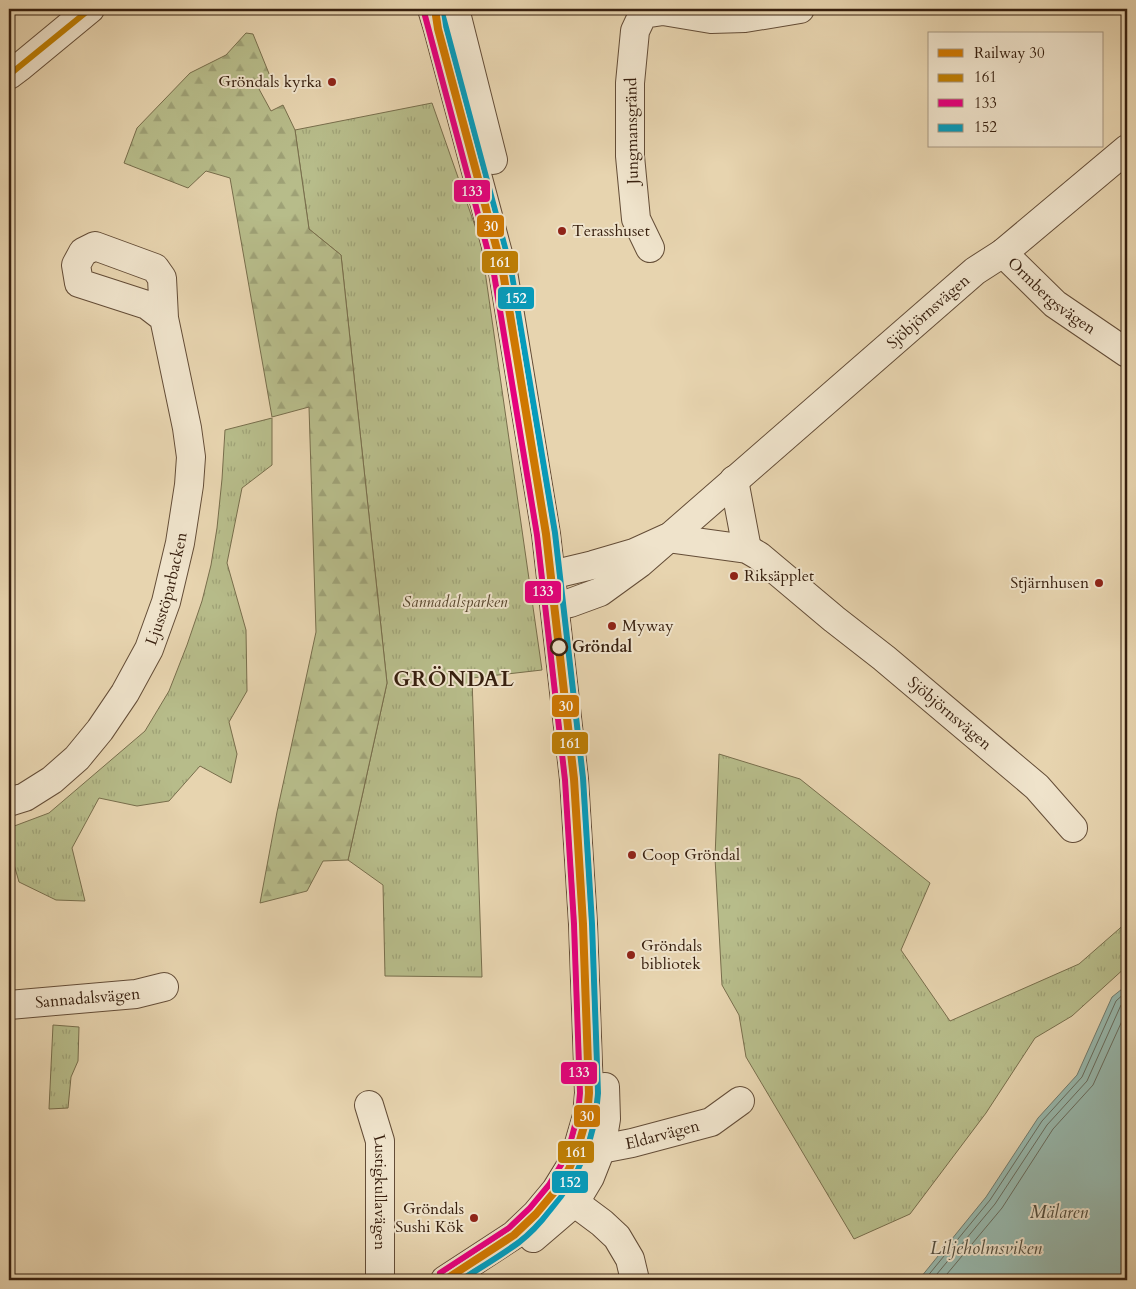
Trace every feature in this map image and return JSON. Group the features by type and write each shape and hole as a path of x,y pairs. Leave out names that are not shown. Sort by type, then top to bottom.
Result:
{"street":[{"path":"9,74 90,9"},
{"path":"432,9 503,272 536,473 558,573 588,778 606,1119 590,1148 590,1177 566,1196 536,1214 514,1235 445,1280"},
{"path":"455,9 521,270 563,543 558,573"},
{"name":"Jungmansgränd","path":"650,248 636,219 630,156 630,83 635,31 643,14 663,12 711,19 745,18 800,9"},
{"name":"Sjöbjörnsvägen","path":"562,604 600,592 640,563 975,271 1003,253 1127,149"},
{"name":"Ormbergsvägen","path":"1003,253 1055,304 1127,353"},
{"name":"Ljusstöparbacken","path":"9,802 25,797 52,780 77,758 100,730 125,693 149,649 166,602 180,543 189,485 191,457 187,428 164,318"},
{"path":"734,480 747,549"},
{"name":"Sjöbjörnsvägen","path":"558,573 634,553 668,538 747,549 759,556 892,665 1037,787 1073,828"},
{"name":"Sannadalsvägen","path":"9,1005 136,994 164,987"},
{"name":"Eldarvägen","path":"590,1148 632,1143 711,1122 740,1101"},
{"name":"Lustigkullavägen","path":"369,1105 380,1141 380,1280"},
{"path":"470,1280 524,1246 566,1196"},
{"path":"566,1196 602,1223 617,1237 630,1259 634,1280"}],"green space":[{"path":"246,33 253,34 272,81 259,89 271,111 283,105 295,130 309,229 341,255 387,683 348,860 323,861 307,891 260,903 277,812 316,632 309,407 272,417 230,178 206,171 188,188 124,163 137,128 190,73 226,55"},
{"name":"Sannadalsparken","path":"432,103 481,243 542,670 472,678 482,977 385,976 383,885 348,860 387,683 341,255 309,229 295,130"},
{"path":"272,418 272,465 242,488 227,563 246,630 247,691 229,722 237,754 231,783 200,766 169,801 137,806 99,798 72,848 85,901 56,900 19,882 9,847 9,828 49,813 145,731 169,691 202,601 211,565 217,528 225,430"},
{"path":"719,754 800,779 930,883 901,950 950,1021 1079,964 1127,922 1127,966 1072,1016 1035,1038 986,1113 910,1214 854,1239 746,1057 739,1015 722,985 715,858"},
{"path":"53,1025 79,1027 78,1061 71,1077 68,1108 49,1109"}],"water":[{"name":"Mälaren","path":"1127,985 1127,1280 921,1280 921,1277 986,1197 1038,1118 1077,1075 1112,997"}],"rail line":[{"name":"30","path":"435,9 438,29 503,272 546,534 574,779 583,924 589,1093 587,1116 578,1147 569,1169 556,1190 536,1214 514,1235 445,1280"}],"transit line":[{"name":"161","path":"9,75 90,9"},
{"name":"161","path":"432,9 503,272 546,534 574,779 583,924 589,1093 587,1116 578,1147 569,1169 556,1190 536,1214 514,1235 445,1280"},
{"name":"152","path":"441,9 511,270 555,533 583,778 592,924 598,1093 593,1126 584,1156 578,1170 561,1197 531,1232 504,1253 461,1280"},
{"name":"133","path":"424,12 494,274 537,535 565,780 574,924 580,1093 578,1114 570,1144 561,1165 549,1185 530,1208 509,1228 440,1273"}],"place":[{"name":"Gröndals kyrka","path":"332,82"},
{"name":"Terasshuset","path":"562,231"},
{"name":"Riksäpplet","path":"734,576"},
{"name":"Stjärnhusen","path":"1099,583"},
{"name":"Myway","path":"612,626"},
{"name":"Gröndal","path":"559,647"},
{"name":"Coop Gröndal","path":"632,855"},
{"name":"Gröndals bibliotek","path":"631,955"},
{"name":"Gröndals Sushi Kök","path":"474,1218"}],"district":[{"name":"GRÖNDAL","path":"454,679"}],"water label":[{"name":"Liljeholmsviken","path":"986,1248"}]}
